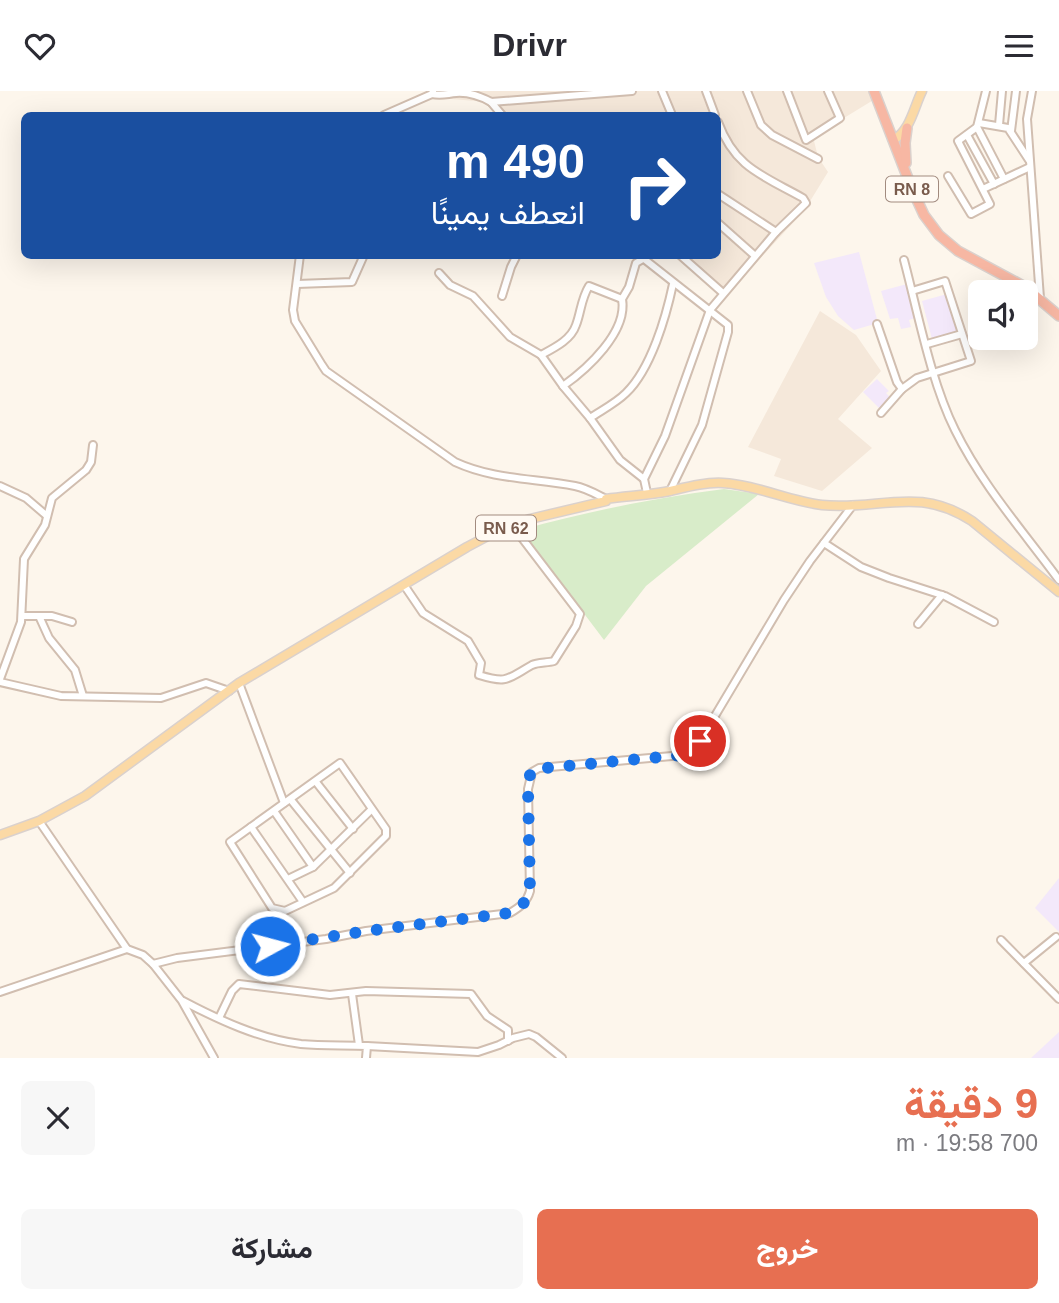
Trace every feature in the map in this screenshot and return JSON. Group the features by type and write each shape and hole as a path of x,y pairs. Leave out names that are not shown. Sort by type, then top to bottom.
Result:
{"highway":[{"name":"RN 8","path":"874,91 924,215 939,235 958,251 998,271 1040,298 1059,316"},
{"path":"907,128 907,175"}],"main road":[{"path":"892,137 922,91"},
{"path":"892,137 899,137 907,128 914,107"},
{"name":"RN 62","path":"0,835 39,821 85,796 239,683 467,547 530,519 606,499 722,483 768,491 821,505 903,500 927,502 957,511 1059,592"}],"street":[{"path":"491,102 632,91"},
{"path":"662,91 670,112"},
{"path":"706,91 714,112"},
{"path":"747,91 761,125 796,149 818,159"},
{"path":"787,91 806,140"},
{"path":"796,149 839,118 828,91"},
{"path":"948,176 971,214 990,204 958,143 978,125 986,91"},
{"path":"999,125 1002,91"},
{"path":"1011,131 1016,91"},
{"path":"1032,91 1027,120 1040,298"},
{"path":"399,112 432,92 442,96 457,93 478,95 491,102 499,112"},
{"path":"978,125 1008,128 1029,164"},
{"path":"978,125 1004,179"},
{"path":"647,493 644,479 665,436 710,310 754,255 806,203 803,198 744,165 725,142 721,131"},
{"path":"967,135 994,184"},
{"path":"983,189 1029,164"},
{"path":"721,196 776,232"},
{"path":"721,226 754,255"},
{"path":"300,259 293,310 295,321 326,371 426,442 477,472 524,481 578,486 606,499"},
{"path":"297,284 352,282 362,259"},
{"path":"502,296 515,259"},
{"path":"563,386 586,369 604,349 639,259"},
{"path":"643,259 728,325 702,425 670,491"},
{"path":"685,259 723,293"},
{"path":"904,260 934,371 954,428 979,474 1059,580"},
{"path":"439,273 450,285 472,296 510,337 541,355 620,460 644,479"},
{"path":"881,413 909,382 934,371 971,361 945,281 912,291"},
{"path":"590,418 624,396 635,384 663,321 673,284"},
{"path":"541,355 572,333 577,324 582,298 589,286 622,299"},
{"path":"877,324 897,382 902,389"},
{"path":"927,344 962,334"},
{"path":"93,445 91,462 86,470 52,498 45,525 24,559 22,616 0,681 61,696 161,698 206,683 229,691"},
{"path":"0,486 26,498 47,516"},
{"path":"153,964 366,931 510,913 518,908 525,902 530,891 528,789 532,772 549,767 662,758 690,751 700,741 785,600 853,505"},
{"path":"404,585 423,613 468,641 481,663 479,675 498,681 509,680 535,663 554,661 576,626 580,614 512,526"},
{"path":"824,543 860,567 942,595 993,621"},
{"path":"918,624 942,595"},
{"path":"22,616 52,616 72,622"},
{"path":"39,616 49,638 75,670 83,696"},
{"path":"239,683 284,803"},
{"path":"340,763 387,833 334,888 320,897 285,911 272,908 230,842 284,803 340,763"},
{"path":"316,782 353,829"},
{"path":"291,800 350,873"},
{"path":"288,879 313,867 371,810"},
{"path":"274,811 313,867"},
{"path":"39,821 127,949 143,955 153,964 181,1000 214,1058"},
{"path":"251,827 303,902"},
{"path":"1024,963 1056,937"},
{"path":"1001,940 1059,999"},
{"path":"0,992 127,949"},
{"path":"219,1019 232,991 239,984 330,995 366,992 471,994 487,1016 508,1030 508,1041"},
{"path":"352,994 366,1058"},
{"path":"181,1000 250,1031 300,1044 363,1045 480,1055 513,1038 533,1035 562,1058"},
{"path":"438,1051 443,1058"}],"shaded area":[{"path":"440,91 872,91 875,99 813,137 818,157 828,172 804,211 729,292 690,259 721,259 721,112 504,112 489,102 438,98"},
{"path":"859,252 878,323 854,330 838,316 826,297 814,263"},
{"path":"907,284 915,318 909,320 911,327 901,329 898,318 890,319 881,291"},
{"path":"947,294 957,332 932,339 922,301"},
{"path":"820,311 856,335 881,371 838,419 872,448 822,491 774,476 781,459 748,447"},
{"path":"877,379 889,391 886,393 892,399 881,410 863,392"},
{"path":"1059,878 1059,932 1035,908"},
{"path":"1059,1032 1059,1058 1031,1058"}],"green space":[{"path":"724,489 759,494 646,586 604,640 521,530 622,506"}],"route":[{"path":"270,946 510,913 525,902 530,891 528,789 530,775 534,769 683,755 700,741"}]}
